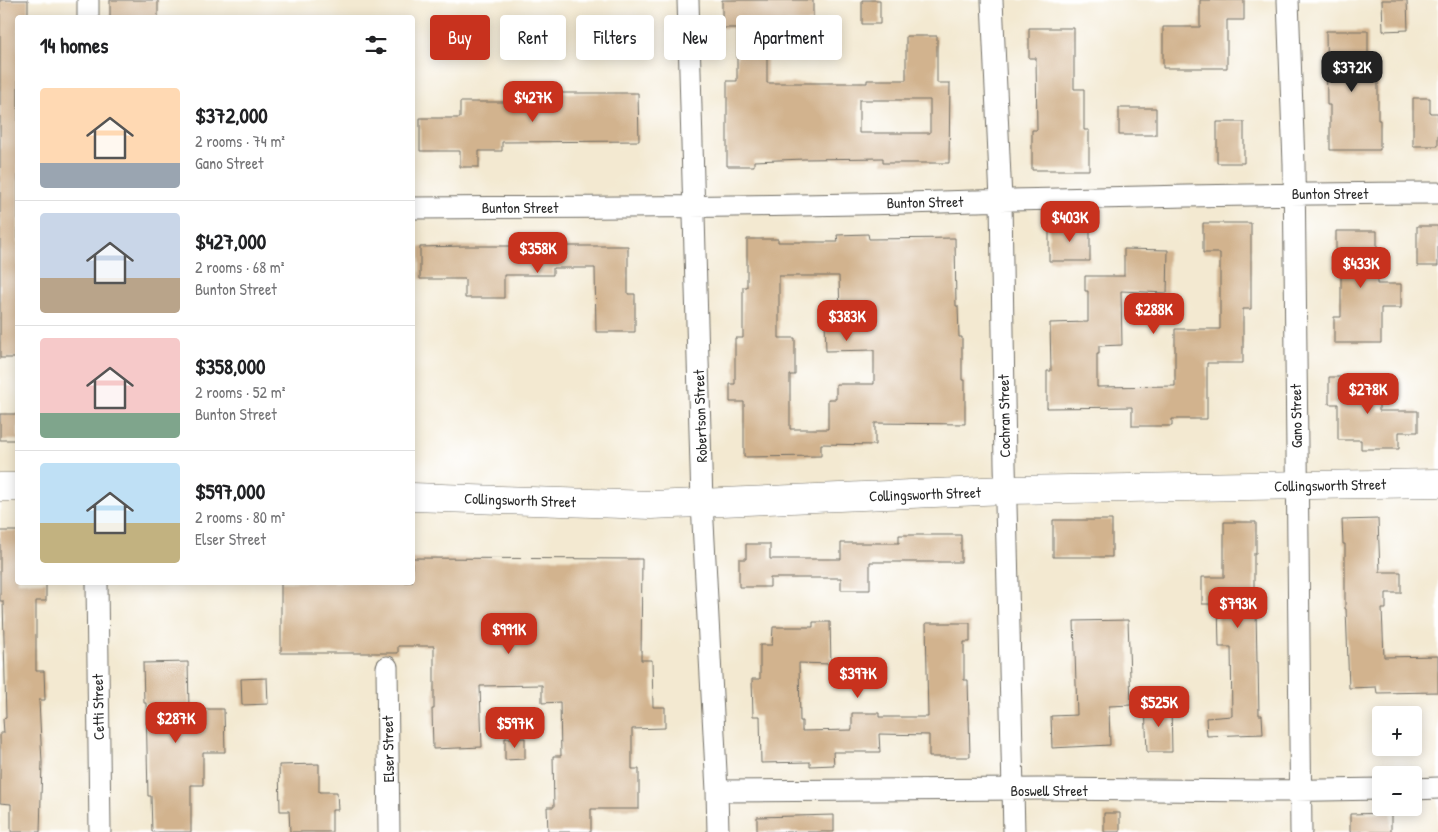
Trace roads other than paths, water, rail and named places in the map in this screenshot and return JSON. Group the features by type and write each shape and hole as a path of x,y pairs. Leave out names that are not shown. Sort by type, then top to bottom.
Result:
{"main road":[{"name":"Collingsworth Street","path":"415,496 651,504 1006,490 1438,483"},
{"path":"0,487 15,488"}],"street":[{"path":"88,0 88,15"},
{"name":"Robertson Street","path":"688,0 702,503 718,832"},
{"name":"Cochran Street","path":"992,0 1001,200 1014,832"},
{"name":"Gano Street","path":"1288,0 1294,193 1301,832"},
{"name":"Bunton Street","path":"415,208 694,206 1294,193 1438,193"},
{"name":"Cetti Street","path":"97,585 100,832"},
{"name":"Elser Street","path":"387,667 389,832"},
{"path":"1422,789 1438,788"},
{"name":"Boswell Street","path":"717,791 1300,791 1372,789"}]}
